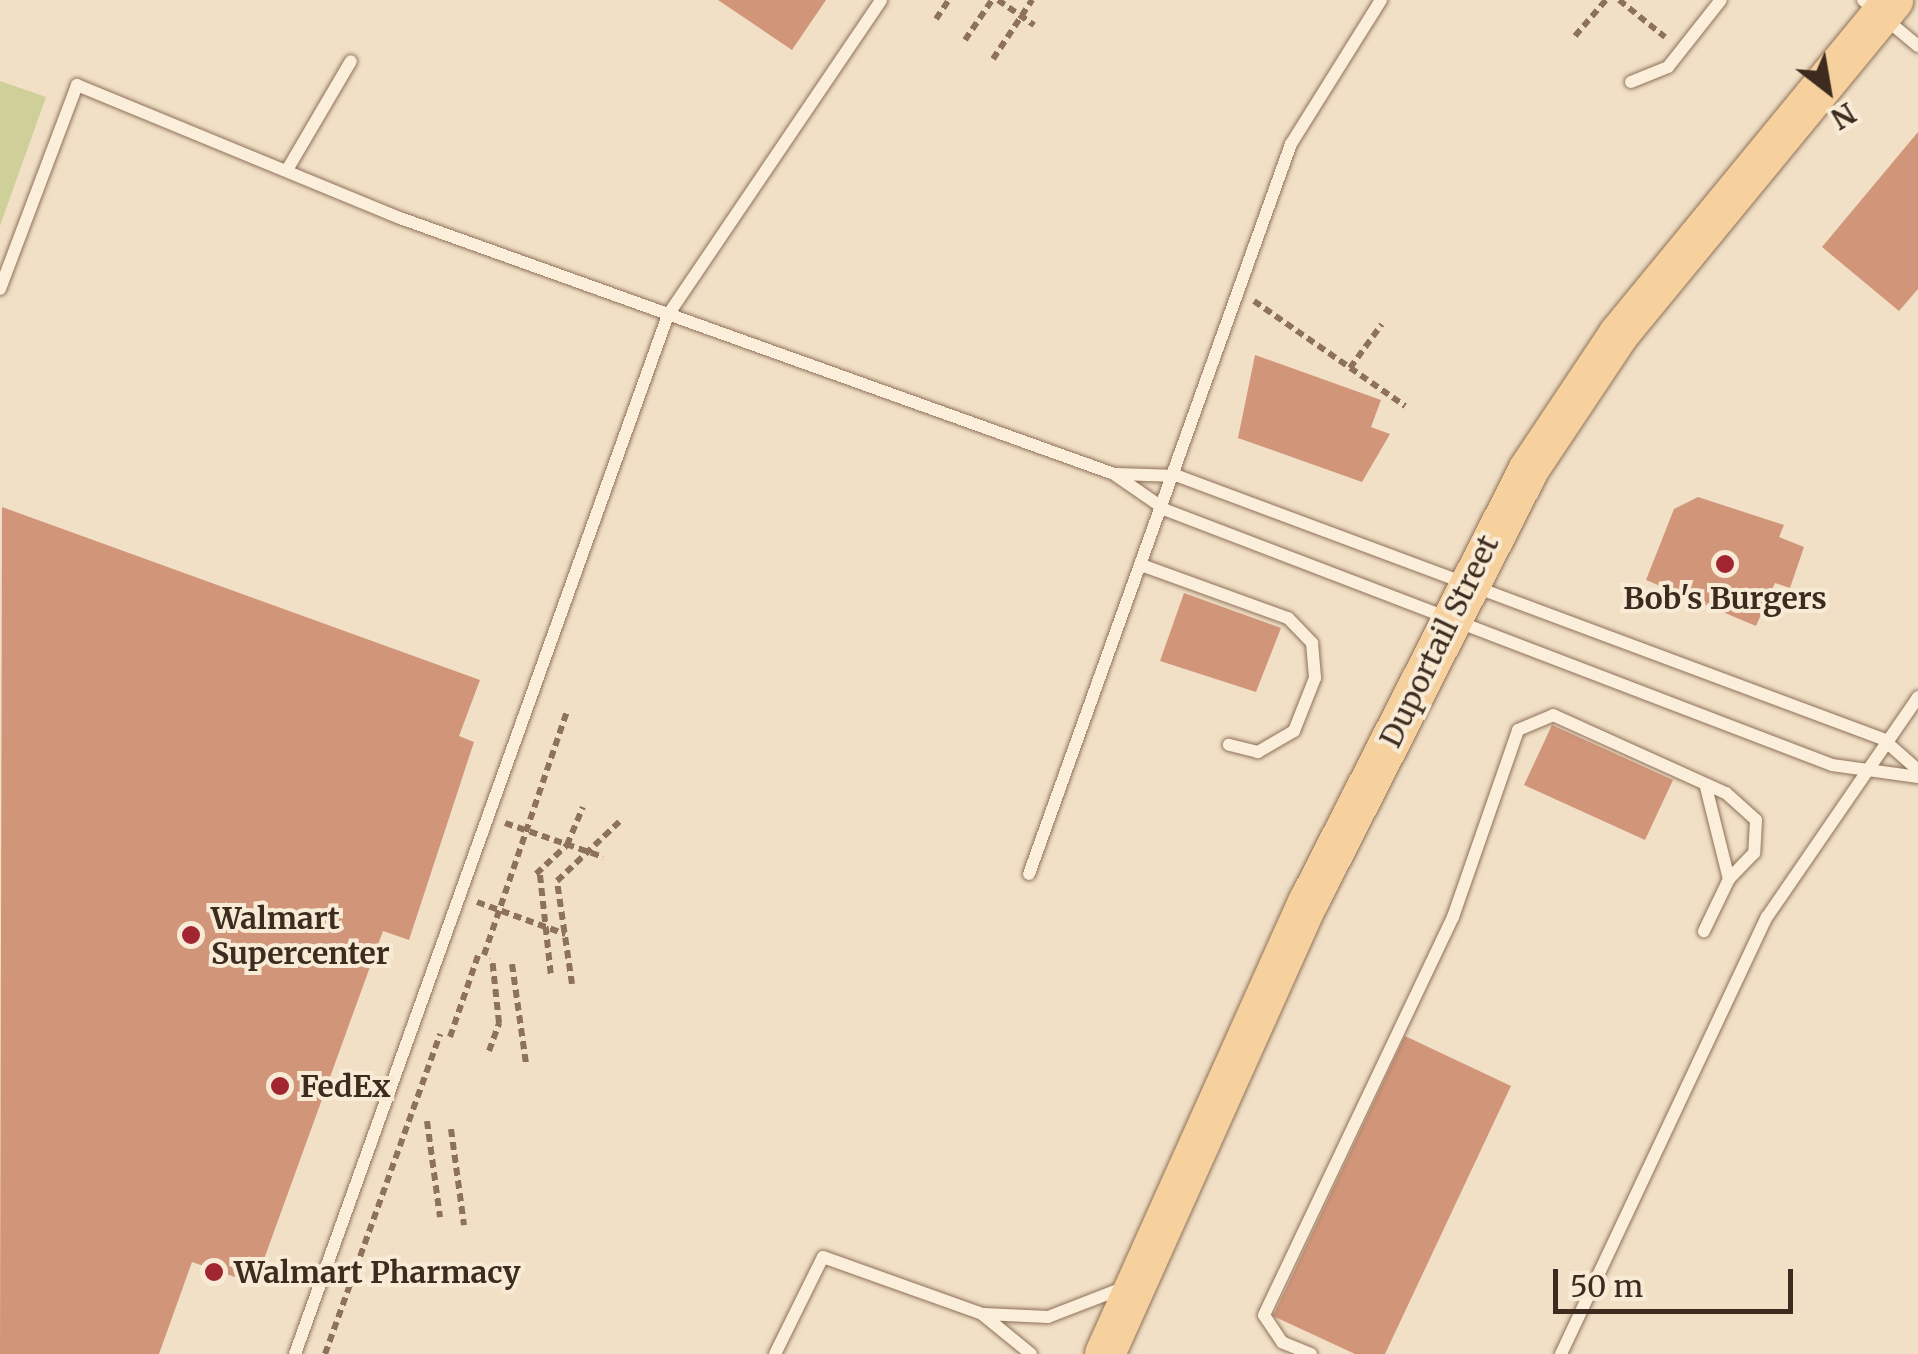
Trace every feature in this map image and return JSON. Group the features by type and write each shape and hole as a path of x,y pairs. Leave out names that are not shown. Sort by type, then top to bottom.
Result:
{"main road":[{"name":"Duportail Street","path":"1105,1354 1458,601 1619,334 1879,5"}],"lane":[{"path":"295,1354 668,315 881,0"},
{"path":"1028,874 1166,510 1291,144 1380,0"},
{"path":"1631,82 1668,67 1721,0"},
{"path":"1879,5 1918,46"},
{"path":"288,170 352,62"},
{"path":"0,289 77,84 288,170 668,315 1114,474 1166,510 1883,739 1918,774"},
{"path":"1114,474 1178,476 1857,775 1918,774"},
{"path":"1144,566 1288,618 1312,643 1315,678 1294,731 1258,752 1229,745"},
{"path":"1561,1354 1732,982 1857,775 1918,696"},
{"path":"1312,1354 1282,1342 1264,1315 1454,917 1518,730 1553,715 1706,788 1756,820 1754,853 1729,879 1704,932"},
{"path":"1706,788 1729,879"},
{"path":"775,1354 822,1256 982,1314 1030,1354"},
{"path":"982,1314 1066,1313 1140,1278"}],"path":[{"path":"936,19 948,0"},
{"path":"965,40 995,0 1034,24"},
{"path":"994,59 1032,0"},
{"path":"1575,36 1606,0"},
{"path":"1619,0 1665,37"},
{"path":"1241,292 1405,406"},
{"path":"1350,368 1382,324"},
{"path":"450,1037 485,955 529,832 566,712"},
{"path":"551,977 538,875 567,844 583,807"},
{"path":"489,818 603,857"},
{"path":"572,984 558,882 621,820"},
{"path":"462,896 565,934"},
{"path":"485,955 499,1023 489,1051"},
{"path":"512,964 526,1063"},
{"path":"325,1354 440,1034"},
{"path":"428,1121 440,1217"},
{"path":"451,1129 464,1225"}],"green space":[{"path":"0,81 46,97 0,226"}],"building":[{"path":"718,0 826,0 792,50"},
{"path":"1918,132 1918,289 1899,311 1822,247"},
{"path":"1255,355 1381,400 1371,427 1390,434 1362,482 1238,438"},
{"name":"Bob's Burgers","path":"1698,497 1784,525 1779,537 1804,547 1790,588 1775,583 1756,626 1646,580 1674,509"},
{"name":"Walmart Supercenter","path":"2,507 480,680 459,736 474,742 409,940 383,931 255,1284 192,1262 159,1354 0,1354"},
{"path":"1184,593 1281,628 1256,692 1160,661"},
{"path":"1552,725 1673,780 1645,840 1524,785"},
{"path":"1405,1036 1511,1086 1385,1354 1355,1354 1273,1316"}],"place":[{"name":"Bob's Burgers","path":"1725,564"},
{"name":"Walmart Supercenter","path":"191,935"},
{"name":"FedEx","path":"280,1086"},
{"name":"Walmart Pharmacy","path":"214,1272"}]}
